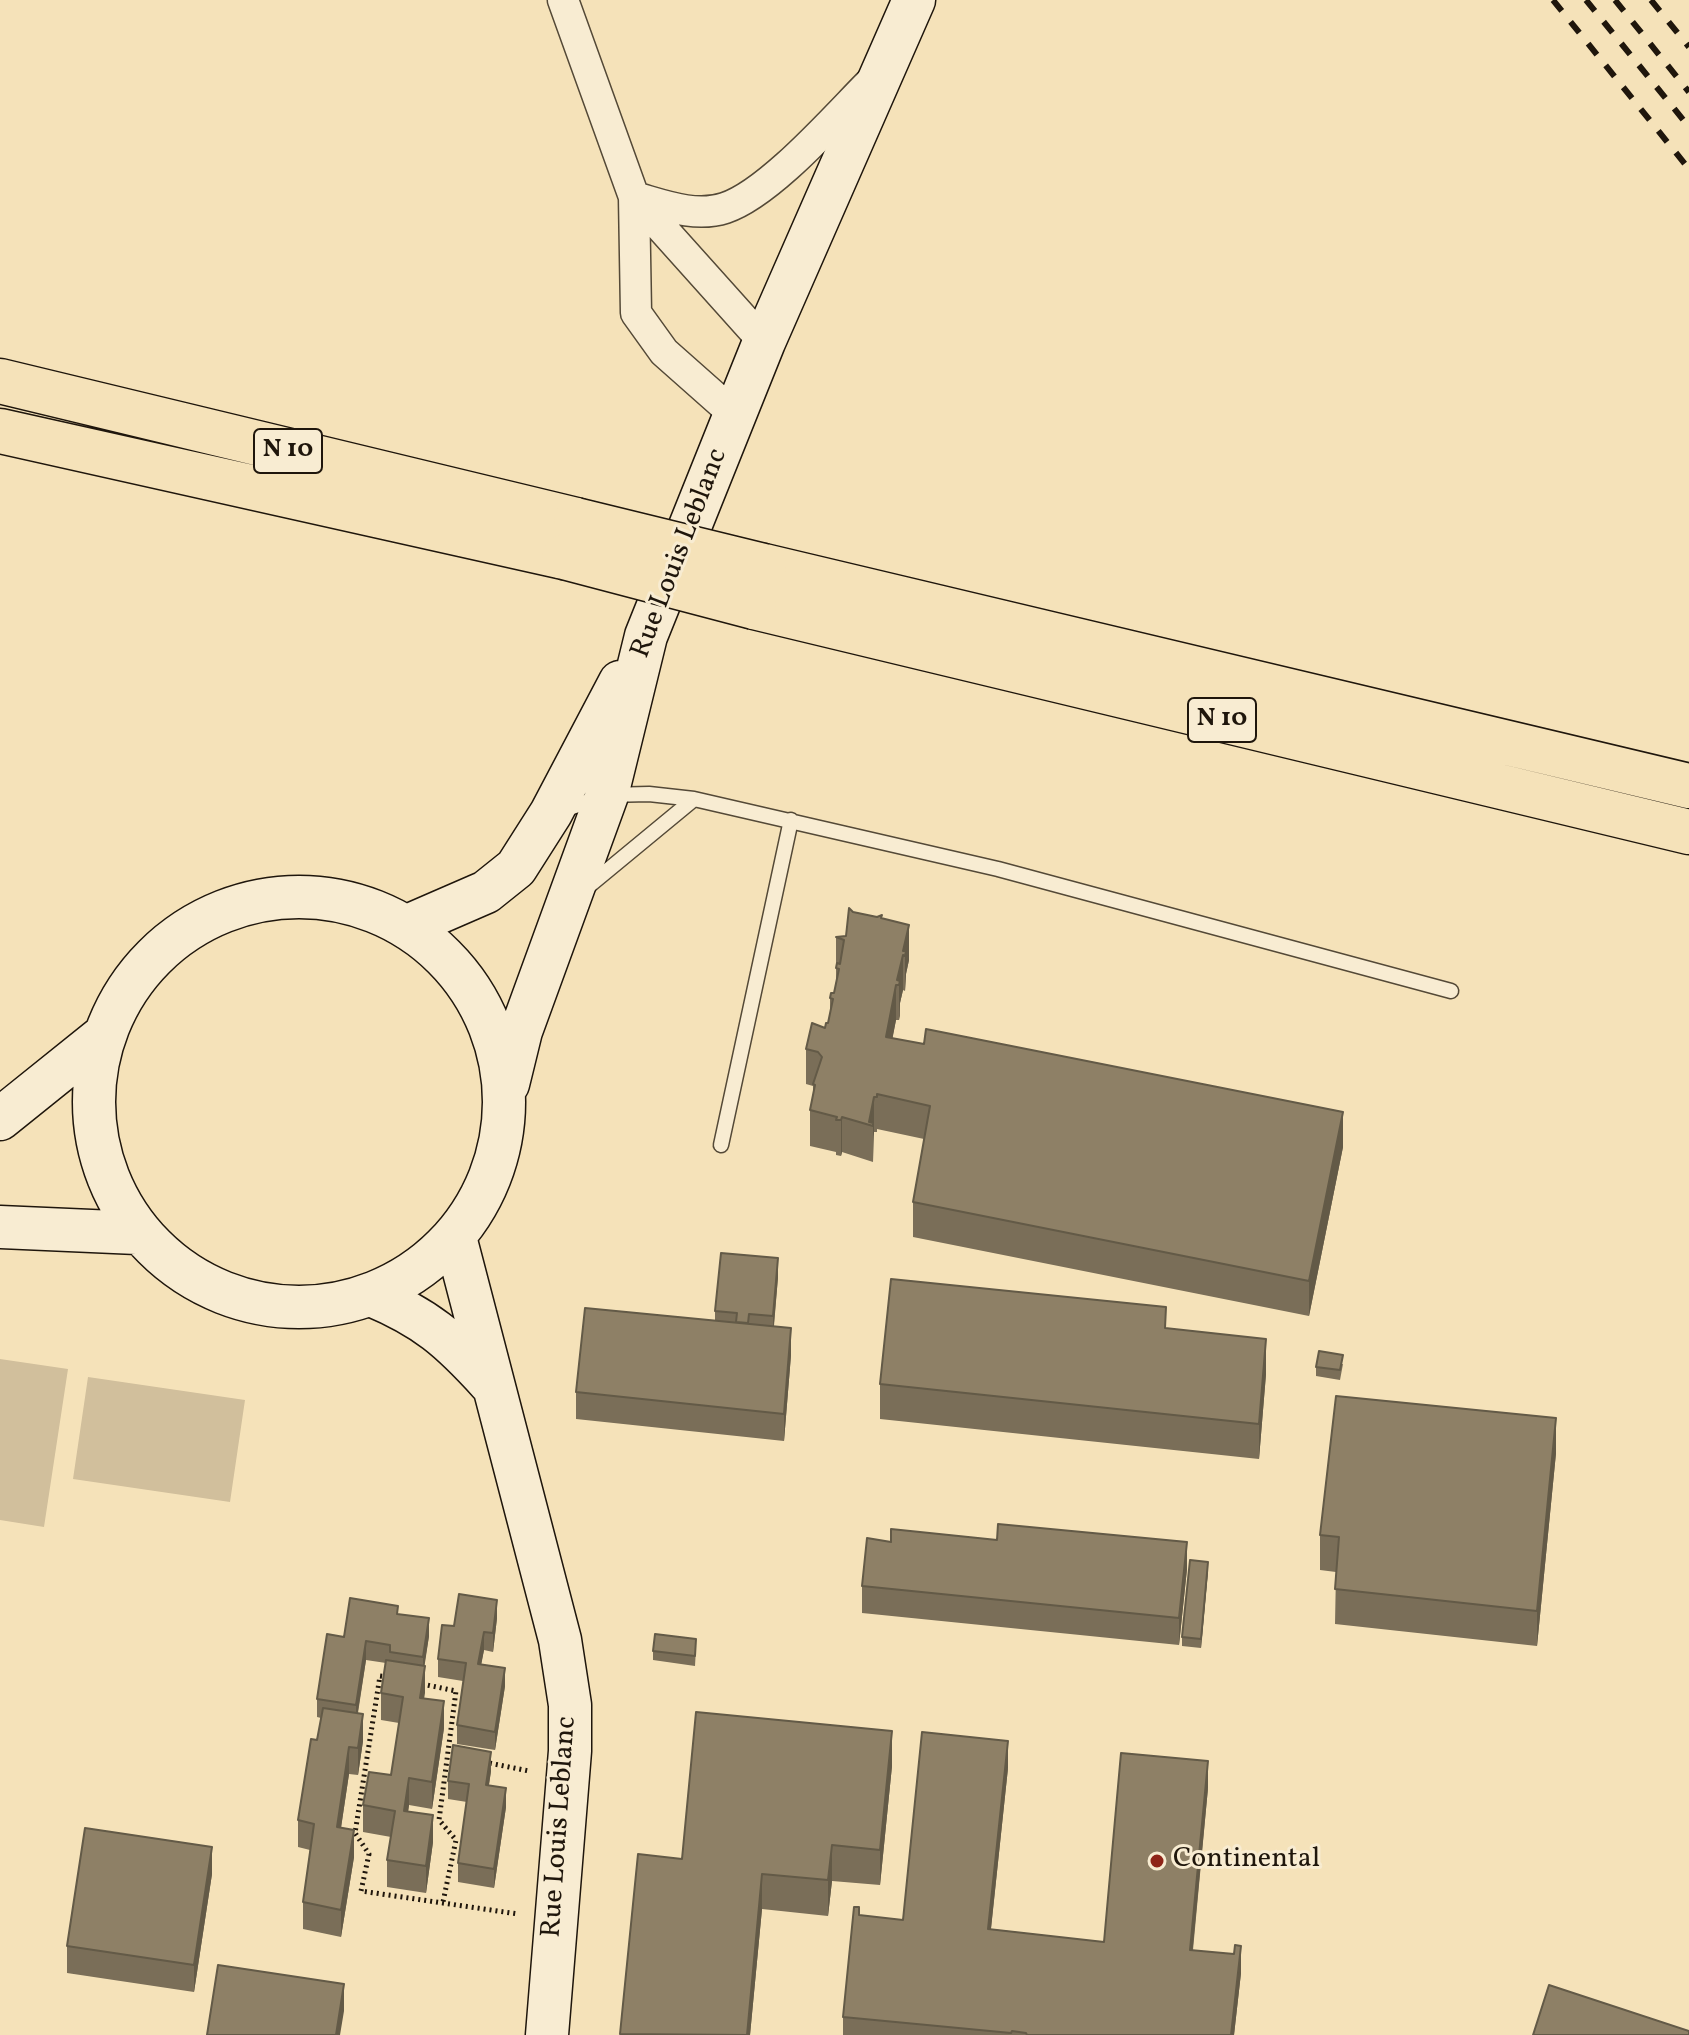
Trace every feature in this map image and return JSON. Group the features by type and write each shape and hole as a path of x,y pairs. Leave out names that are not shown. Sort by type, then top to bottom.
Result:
{"main road":[{"name":"Rue Louis Leblanc","path":"505,1097 521,1031 607,795 646,636 764,342 914,0"},
{"name":"N 10","path":"0,381 570,538 754,607 1689,832"},
{"name":"N 10","path":"0,431 570,538 764,566 1689,786"},
{"path":"410,925 486,892 516,868 551,813 597,722 646,636"},
{"path":"316,897 370,909 410,925 464,979 493,1035 505,1097 500,1147 483,1195 455,1237 416,1272 371,1295 305,1308 239,1300 180,1271 137,1233 105,1173 93,1117 102,1037 119,1001 157,953 208,918 260,900 316,897"},
{"path":"0,1119 102,1037"},
{"path":"0,1227 137,1233"},
{"name":"Rue Louis Leblanc","path":"455,1237 560,1640 570,1705 547,2035"},
{"name":"Rue Louis Leblanc","path":"371,1295 429,1324 457,1347 493,1387"}],"street":[{"path":"563,0 634,197 636,313 664,352 734,414"},
{"path":"634,197 675,209 695,211 724,208 738,201 751,194 801,152 882,71"},
{"path":"634,197 764,342"}],"lane":[{"path":"551,813 607,795 649,794 694,799 998,869 1451,991"},
{"path":"569,902 694,799"},
{"path":"721,1145 791,820"}],"path":[{"path":"395,1679 380,1676 355,1833 369,1854 361,1891 555,1920"},
{"path":"411,1682 456,1691 439,1820 456,1840 443,1902"},
{"path":"448,1754 463,1757"},
{"path":"478,1760 567,1779"}],"shaded area":[{"path":"0,1359 68,1369 44,1527 0,1520"},
{"path":"88,1377 245,1400 230,1502 73,1479"}],"building":[{"path":"849,908 853,912 877,917 882,915 881,918 909,925 903,951 906,951 905,956 897,980 900,981 896,985 886,1037 924,1044 926,1029 1343,1112 1309,1281 913,1202 930,1106 877,1094 869,1122 873,1126 842,1117 836,1120 837,1117 810,1110 813,1084 822,1057 818,1052 806,1049 812,1023 825,1028 828,1023 833,999 830,998 834,993 839,969 836,968 837,963 840,964 844,940 836,937 846,936"},
{"path":"721,1253 778,1258 773,1316 749,1314 748,1323 736,1322 737,1313 715,1311"},
{"path":"891,1279 1166,1307 1165,1328 1266,1339 1259,1424 880,1384"},
{"path":"585,1308 791,1328 784,1414 576,1392"},
{"path":"1319,1351 1343,1355 1340,1370 1316,1367"},
{"path":"1336,1396 1556,1418 1537,1611 1335,1589 1339,1537 1320,1535"},
{"path":"998,1524 1187,1542 1179,1618 862,1586 867,1538 891,1542 891,1529 997,1540"},
{"path":"1190,1560 1208,1562 1201,1639 1182,1637"},
{"path":"459,1594 497,1600 493,1633 484,1632 478,1664 505,1668 495,1732 457,1725 466,1663 438,1659 442,1625 454,1626"},
{"path":"350,1598 398,1606 397,1614 429,1618 423,1657 390,1652 390,1645 366,1641 356,1705 317,1699 327,1634 344,1637"},
{"path":"655,1634 696,1639 695,1656 653,1651"},
{"path":"386,1660 425,1666 420,1698 444,1701 432,1782 409,1778 404,1811 433,1815 426,1866 387,1860 395,1811 363,1805 369,1772 391,1775 403,1697 381,1693"},
{"path":"323,1708 363,1714 358,1748 349,1747 337,1827 354,1830 341,1910 303,1902 314,1824 298,1820 311,1739 317,1740"},
{"path":"696,1712 892,1731 880,1850 832,1845 828,1880 762,1874 747,2035 620,2034 638,1854 682,1859"},
{"name":"Continental","path":"922,1732 1008,1741 988,1929 1104,1942 1121,1753 1208,1761 1190,1950 1234,1954 1235,1945 1241,1946 1231,2035 1027,2035 1012,2031 843,2017 854,1907 859,1907 859,1915 903,1920"},
{"path":"453,1745 491,1752 486,1785 506,1788 494,1869 458,1863 469,1784 448,1781"},
{"path":"85,1828 212,1847 194,1965 67,1946"},
{"path":"218,1965 344,1984 336,2035 207,2035"},
{"path":"1549,1985 1689,2031 1689,2035 1533,2035"}],"railway":[{"path":"1553,0 1689,169"},
{"path":"1586,0 1689,127"},
{"path":"1615,0 1689,92"},
{"path":"1651,0 1689,47"}],"place":[{"name":"Continental","path":"1157,1861"}]}
